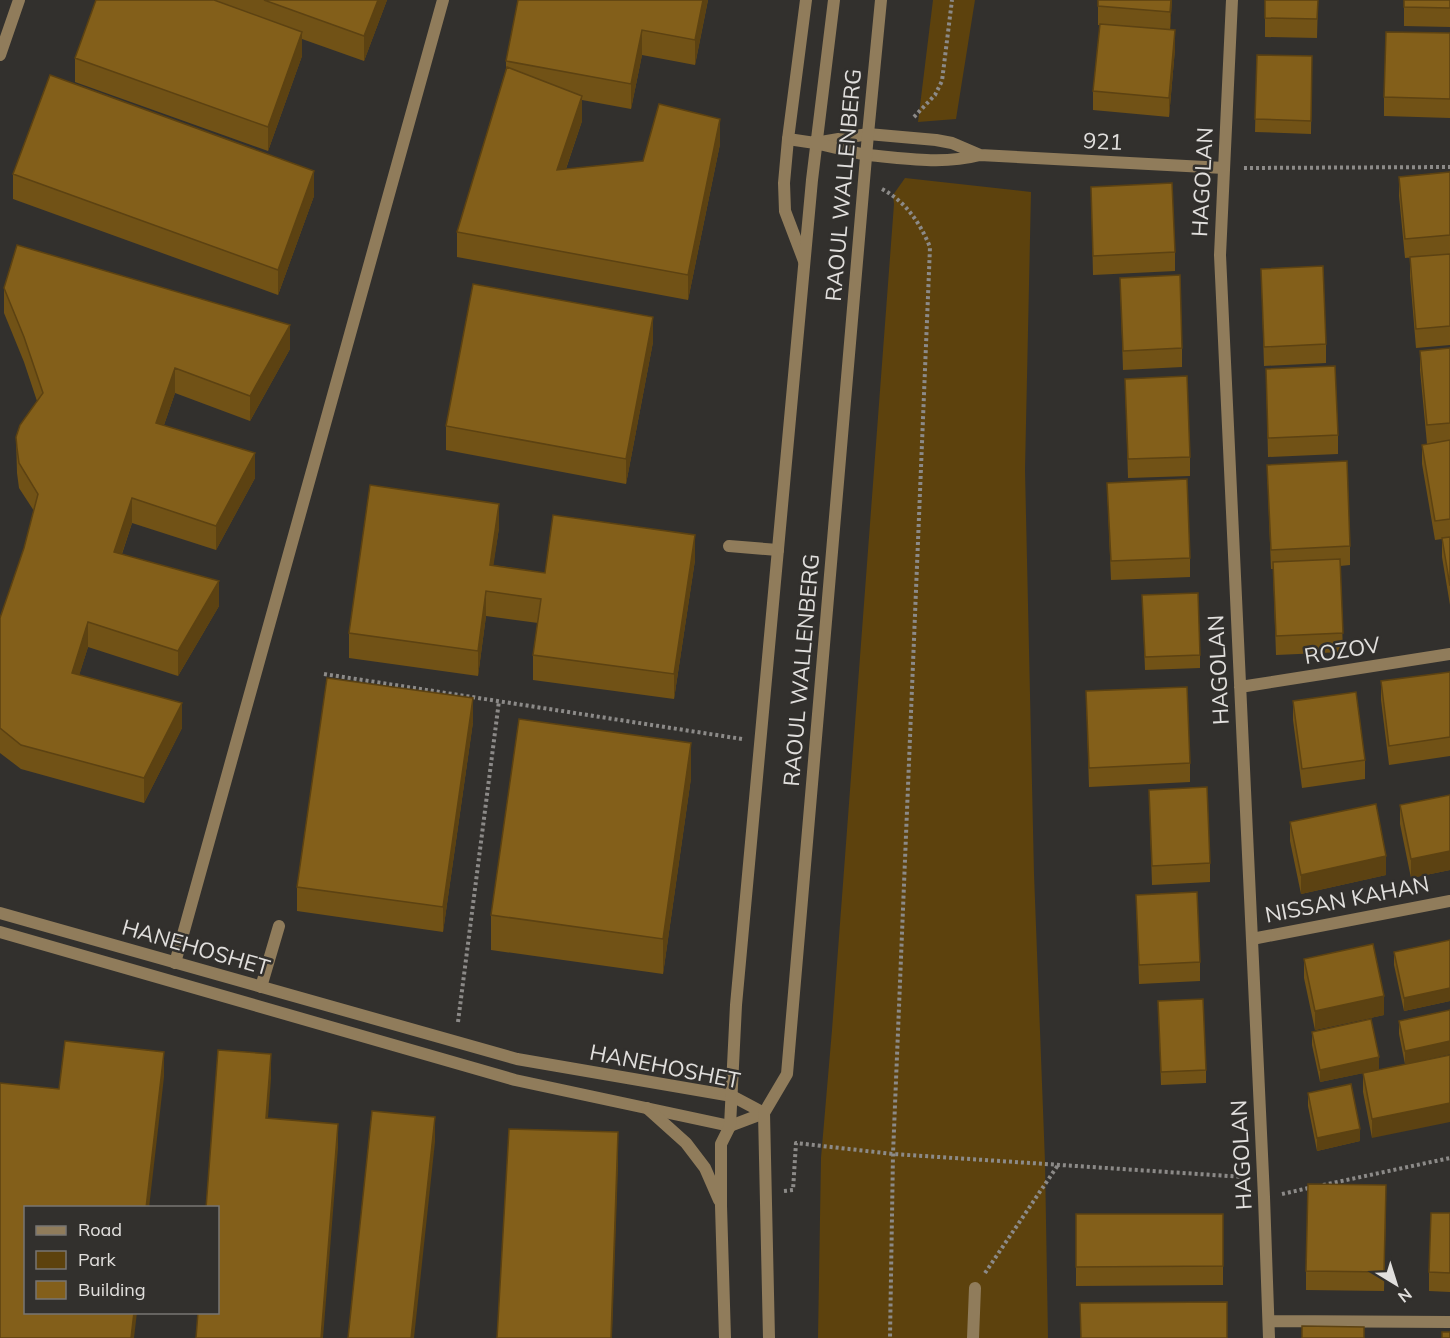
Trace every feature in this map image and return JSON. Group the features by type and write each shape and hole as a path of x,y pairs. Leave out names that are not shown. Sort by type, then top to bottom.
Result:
{"street":[{"path":"0,55 19,0"},
{"path":"175,963 443,0"},
{"path":"804,261 785,211 784,183 806,0"},
{"name":"RAOUL WALLENBERG","path":"725,1338 721,1144 730,1126 736,1005 804,261 815,143 834,0"},
{"name":"RAOUL WALLENBERG","path":"764,1113 787,1074 881,0"},
{"name":"HAGOLAN","path":"1232,0 1220,255 1269,1338"},
{"name":"921","path":"815,143 868,134 887,135 936,140 980,154 1224,168"},
{"path":"788,139 815,143"},
{"name":"921","path":"815,143 866,156 948,161 980,154"},
{"path":"729,546 778,550"},
{"name":"ROZOV","path":"1240,687 1450,654"},
{"name":"NISSAN KAHAN","path":"1252,939 1450,901"},
{"name":"HANEHOSHET","path":"0,913 517,1059 732,1096 764,1113"},
{"path":"261,987 279,926"},
{"name":"HANEHOSHET","path":"0,932 515,1080 730,1126 764,1113"},
{"path":"647,1108 686,1143 705,1168 721,1206"},
{"path":"764,1113 769,1338"},
{"path":"973,1338 975,1288"},
{"path":"1269,1321 1450,1322"}],"path":[{"path":"887,135 913,118 935,95 942,81 952,0"},
{"path":"883,157 880,188 893,195 909,211 924,232 930,247 893,1154 890,1338"},
{"path":"1224,168 1450,167"},
{"path":"324,674 760,742"},
{"path":"456,1042 499,701"},
{"path":"765,1194 793,1190 796,1143 893,1154 1263,1178"},
{"path":"1264,1197 1450,1158"},
{"path":"975,1288 1059,1164"}],"green space":[{"path":"933,0 975,0 956,119 918,122"},
{"path":"905,178 1031,192 1025,470 1048,1338 818,1338 821,1158 893,195"}],"building":[{"path":"96,0 214,0 302,32 268,127 75,58"},
{"path":"264,0 378,0 364,36"},
{"path":"518,0 703,0 695,40 642,30 631,84 506,61"},
{"path":"1098,0 1171,0 1170,12 1098,6"},
{"path":"1265,0 1318,0 1317,19 1265,18"},
{"path":"1404,0 1450,0 1450,8 1404,7"},
{"path":"1100,24 1175,30 1169,98 1093,91"},
{"path":"1386,32 1450,33 1450,99 1384,97"},
{"path":"1257,55 1312,56 1311,121 1255,119"},
{"path":"507,67 582,96 557,170 643,161 659,104 720,119 688,275 457,232"},
{"path":"50,75 314,171 278,270 13,174"},
{"path":"1450,172 1450,235 1405,239 1399,177"},
{"path":"1172,183 1175,252 1093,256 1091,187"},
{"path":"17,245 290,325 250,396 175,368 156,423 255,453 216,526 132,498 114,552 219,581 178,651 88,622 72,673 182,703 144,778 21,745 0,728 0,618 24,548 38,494 19,463 16,437 20,425 43,393 4,288"},
{"path":"1450,254 1450,326 1416,329 1410,257"},
{"path":"1323,266 1326,344 1264,347 1261,269"},
{"path":"1180,275 1182,348 1123,351 1120,278"},
{"path":"473,284 653,317 626,459 446,426"},
{"path":"1450,348 1450,423 1427,425 1420,351"},
{"path":"1335,366 1338,435 1268,438 1266,369"},
{"path":"1187,376 1190,457 1128,459 1125,379"},
{"path":"1450,440 1450,519 1435,521 1422,445"},
{"path":"1347,461 1350,546 1271,550 1267,465"},
{"path":"1187,479 1190,558 1111,561 1107,483"},
{"path":"370,485 499,504 490,565 545,573 553,515 695,535 674,674 533,655 541,599 486,591 478,651 349,633"},
{"path":"1450,537 1450,586 1442,538"},
{"path":"1340,559 1343,633 1276,636 1273,562"},
{"path":"1198,593 1200,655 1145,657 1142,595"},
{"path":"1450,672 1450,737 1389,746 1381,681"},
{"path":"327,678 473,698 443,907 297,887"},
{"path":"1187,687 1190,763 1089,768 1086,691"},
{"path":"1356,692 1365,760 1302,769 1293,701"},
{"path":"519,719 691,743 663,939 491,915"},
{"path":"1207,787 1210,863 1152,866 1149,790"},
{"path":"1450,795 1450,851 1411,859 1400,805"},
{"path":"1376,804 1386,856 1301,875 1290,822"},
{"path":"1197,892 1200,962 1139,965 1136,895"},
{"path":"1450,940 1450,988 1404,998 1394,952"},
{"path":"1373,944 1384,996 1315,1011 1304,959"},
{"path":"1203,999 1206,1070 1161,1072 1158,1001"},
{"path":"1450,1010 1450,1041 1405,1051 1399,1021"},
{"path":"1371,1019 1379,1057 1320,1070 1312,1032"},
{"path":"65,1041 164,1052 146,1206 24,1206 24,1314 134,1314 131,1338 0,1338 0,1083 59,1089"},
{"path":"218,1050 271,1054 266,1118 338,1124 321,1338 196,1338 198,1314 219,1314 219,1206 206,1206"},
{"path":"1450,1055 1450,1103 1372,1119 1363,1073"},
{"path":"1351,1084 1360,1129 1317,1138 1308,1093"},
{"path":"372,1111 435,1117 411,1338 348,1338"},
{"path":"509,1129 618,1132 611,1338 497,1338"},
{"path":"1308,1184 1386,1185 1384,1272 1306,1271"},
{"path":"1431,1213 1450,1213 1450,1273 1429,1272"},
{"path":"1076,1214 1223,1214 1223,1266 1076,1267"},
{"path":"1227,1302 1227,1338 1081,1338 1080,1303"},
{"path":"1302,1326 1364,1327 1364,1338 1302,1338"},
{"path":"1442,1332 1450,1332 1450,1338 1442,1338"}]}
